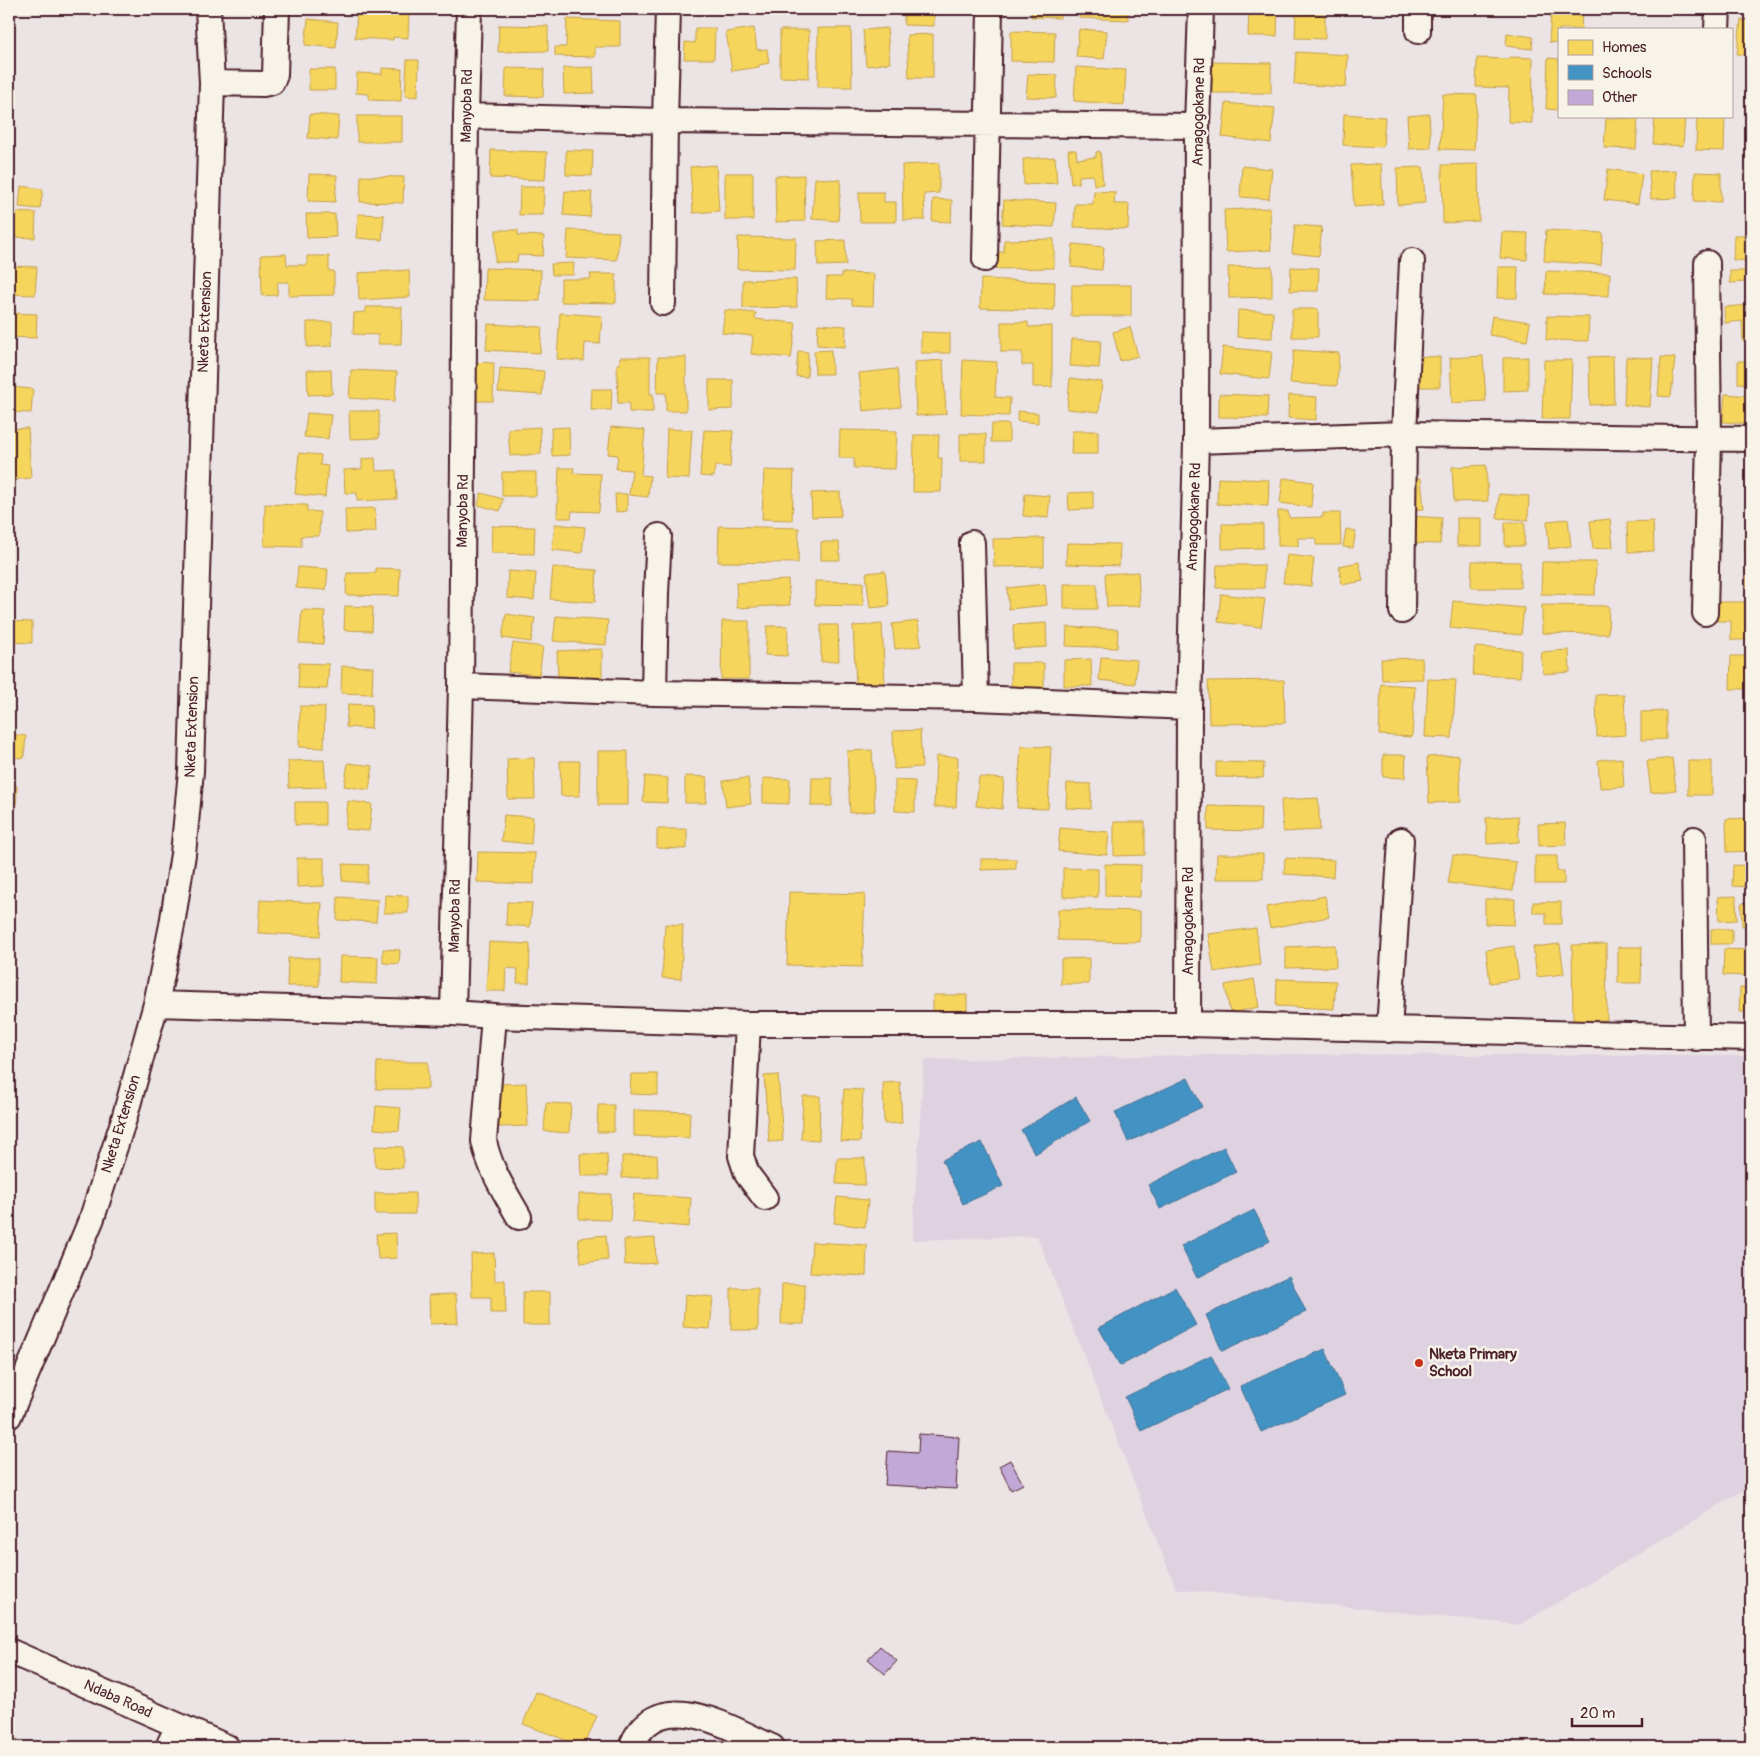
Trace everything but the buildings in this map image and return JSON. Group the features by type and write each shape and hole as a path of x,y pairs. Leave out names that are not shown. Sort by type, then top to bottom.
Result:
{"street":[{"name":"Nketa Extension","path":"9,1416 92,1218 124,1119 156,1004 172,925 183,854 191,771 212,83 208,9"},
{"path":"212,83 263,84 272,82 275,75 277,9"},
{"name":"Manyoba Rd","path":"453,1013 461,686 466,116 469,9"},
{"path":"663,304 668,9"},
{"path":"985,259 990,9"},
{"name":"Amagogokane Rd","path":"1188,1024 1189,707 1196,441 1197,126 1201,9"},
{"path":"1717,28 1718,9"},
{"path":"466,116 665,121 1197,126"},
{"path":"1402,611 1404,434 1412,261"},
{"path":"1705,613 1709,438 1707,263"},
{"path":"1196,441 1404,434 1751,439"},
{"path":"654,693 659,536"},
{"path":"972,543 976,698"},
{"path":"461,686 654,693 976,698 1189,707"},
{"path":"1694,839 1696,1038"},
{"path":"1389,1030 1401,840"},
{"path":"156,1004 748,1024 1188,1024 1751,1038"},
{"path":"494,1016 484,1141 487,1158 494,1175 519,1217"},
{"path":"748,1024 741,1156 747,1174 765,1198"},
{"name":"Ndaba Road","path":"9,1651 228,1747"},
{"path":"632,1747 635,1737 650,1722 668,1714 682,1713 702,1716 772,1747"},
{"path":"168,1747 178,1726"}],"shaded area":[{"name":"Nketa Primary School","path":"1246,1054 1751,1056 1751,1486 1520,1625 1176,1589 1037,1236 912,1240 924,1060"}],"place":[{"name":"Nketa Primary School","path":"1419,1363"}]}
